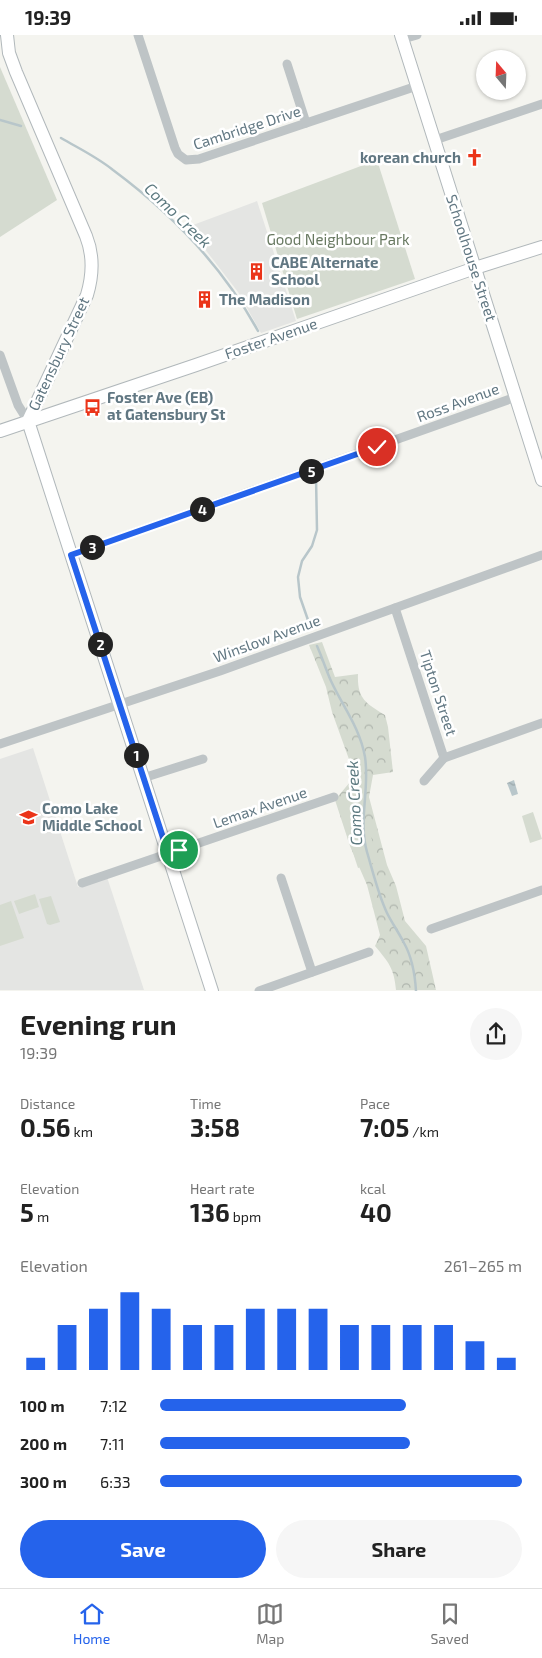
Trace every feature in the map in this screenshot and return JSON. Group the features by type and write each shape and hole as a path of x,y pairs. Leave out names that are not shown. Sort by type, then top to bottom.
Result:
{"street":[{"name":"Gatensbury Street","path":"7,35 16,72 86,236 92,264 87,295 28,421 212,991"},
{"name":"Cambridge Drive","path":"138,35 175,148 178,154 186,160 199,159 417,86"},
{"path":"402,37 417,35"},
{"name":"Schoolhouse Street","path":"402,37 542,480"},
{"path":"287,64 306,123"},
{"path":"434,140 542,104"},
{"name":"Foster Avenue","path":"0,431 475,268 542,247"},
{"path":"0,355 18,405 28,421"},
{"name":"Ross Avenue","path":"71,555 516,397"},
{"name":"Winslow Avenue","path":"0,744 220,671 542,555"},
{"name":"Tipton Street","path":"395,608 444,758 424,781"},
{"path":"444,758 542,723"},
{"path":"143,778 203,759"},
{"name":"Lemax Avenue","path":"82,883 334,797"},
{"path":"282,878 312,972"},
{"path":"431,929 542,890"},
{"path":"259,991 369,952"}],"shaded area":[{"path":"257,201 296,321 261,333 238,292 194,235 185,228"},
{"name":"Como Lake Middle School","path":"33,748 78,887 107,877 144,990 0,990 0,759"}],"green space":[{"path":"0,67 57,200 0,237"},
{"name":"Good Neighbour Park","path":"377,160 415,279 297,319 262,203"},
{"path":"322,642 335,677 358,674 359,689 364,699 372,707 385,715 393,772 373,775 369,797 387,865 396,886 405,921 426,946 436,990 396,990 390,966 375,946 380,935 367,885 350,846 335,800 355,776 332,712 326,687 309,645"},
{"path":"359,800 379,861 358,868 338,807"},
{"path":"533,812 542,839 530,843 522,816"},
{"path":"35,894 39,907 19,914 14,901"},
{"path":"51,896 60,922 50,925 47,924 39,899"},
{"path":"11,901 24,938 0,946 0,905"}],"water":[{"path":"514,780 518,794 512,796 507,783"}],"waterway":[{"name":"Como Creek","path":"0,120 21,126"},
{"name":"Como Creek","path":"61,138 107,165 175,223 212,263 229,285 258,331"},
{"name":"Como Creek","path":"308,620 300,597 298,577 302,561 312,546 317,530 316,477"},
{"name":"Como Creek","path":"317,646 331,681 363,746 366,769 364,828 367,852 384,906 409,954 414,972 416,991"}],"place":[{"name":"korean church","path":"475,158"},
{"name":"CABE Alternate School","path":"257,272"},
{"name":"The Madison","path":"205,300"},
{"name":"Foster Ave (EB) at Gatensbury St","path":"93,407"},
{"name":"Como Lake Middle School","path":"28,818"}],"route":[{"path":"179,850 168,853 71,555 377,447"}]}
